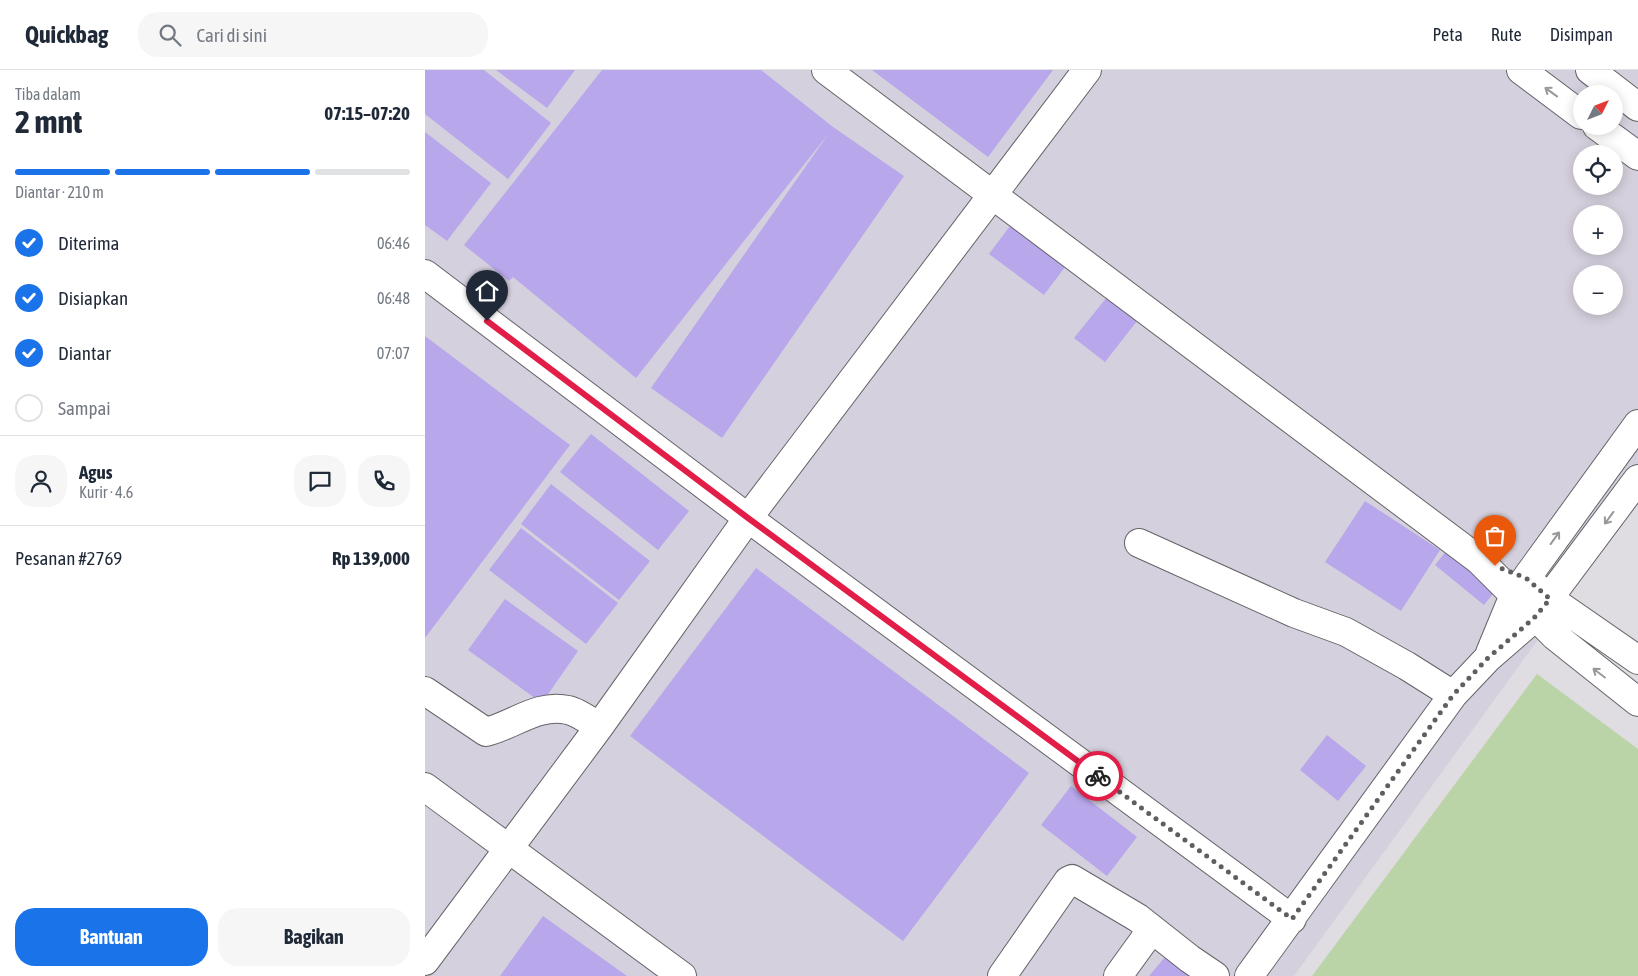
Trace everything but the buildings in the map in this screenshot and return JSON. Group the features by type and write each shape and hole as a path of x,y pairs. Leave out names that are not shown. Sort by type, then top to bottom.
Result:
{"street":[{"path":"826,70 1479,560 1520,586 1542,608 1578,657 1638,702"},
{"path":"425,961 599,726 748,518 994,196 1087,70"},
{"path":"1521,70 1573,108"},
{"path":"1590,70 1638,107"},
{"path":"1609,135 1638,156"},
{"path":"425,274 748,518 1292,919"},
{"path":"1488,658 1520,586 1638,424"},
{"path":"1249,976 1453,695 1488,658 1542,608 1638,479"},
{"path":"1139,543 1294,613 1345,632 1407,666 1453,695"},
{"path":"1542,608 1638,660"},
{"path":"425,691 486,732 507,726 543,708 569,710 599,726"},
{"path":"425,786 682,976"},
{"path":"1003,976 1045,912 1068,880 1072,879 1153,928 1190,959 1215,976"},
{"path":"1118,976 1153,928"}],"shaded area":[{"path":"425,70 1638,70 1638,502 1294,976 425,976"}],"green space":[{"path":"1537,674 1638,749 1638,976 1312,976"}],"way so far":[{"path":"1098,776 1292,919 1453,695 1488,658 1534,618 1550,599 1526,578 1495,566"}],"route":[{"path":"487,321 748,518 1098,776"}]}
